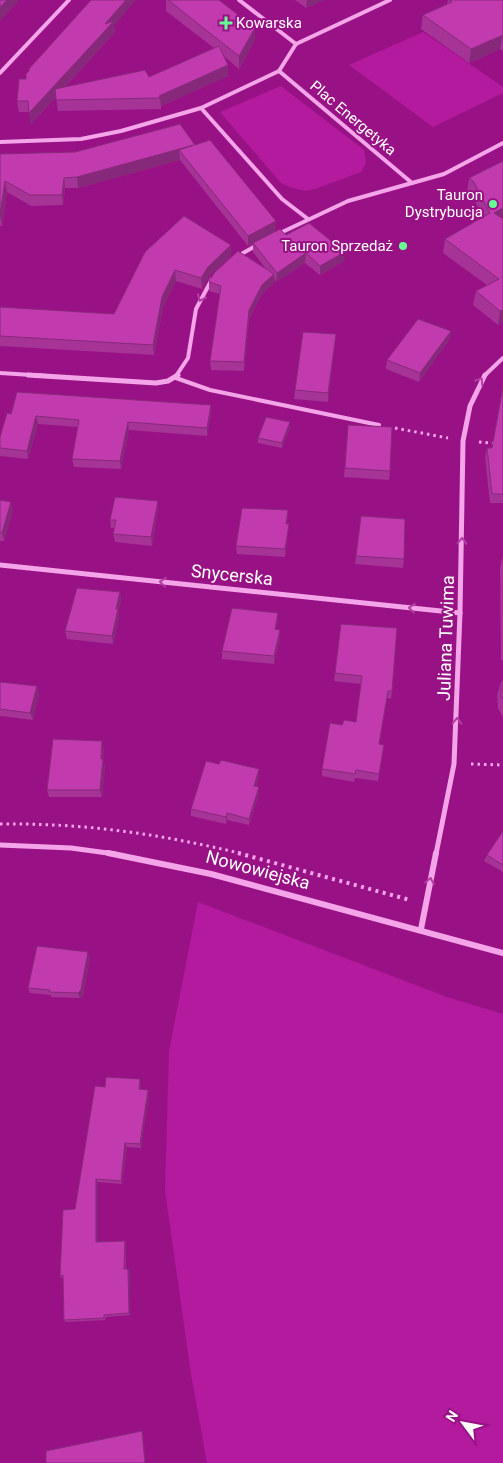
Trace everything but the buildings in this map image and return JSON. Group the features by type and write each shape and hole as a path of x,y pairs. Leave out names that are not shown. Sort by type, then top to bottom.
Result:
{"street":[{"path":"0,72 69,0"},
{"path":"238,0 296,44"},
{"path":"0,142 81,139 121,131 201,108 279,71 296,44 390,0"},
{"name":"Plac Energetyka","path":"279,71 412,182"},
{"path":"201,108 282,199 308,219"},
{"path":"273,236 348,202 444,174 503,143"},
{"path":"234,258 265,241"},
{"path":"0,373 156,383 176,378 186,364 199,301 216,274"},
{"name":"Juliana Tuwima","path":"421,929 454,764 460,613 463,441 466,420 476,386 489,369 503,358"},
{"name":"Snycerska","path":"0,565 460,613"},
{"name":"Nowowiejska","path":"0,845 30,844 119,853 186,867 421,929 503,953"}],"lane":[{"path":"176,378 219,392 379,426"}],"path":[{"path":"379,426 463,441 503,444"},
{"path":"454,764 503,765"},
{"path":"0,824 71,823 162,836 426,904"}],"shaded area":[{"path":"423,32 503,87 503,93 433,127 349,65"},
{"path":"281,86 364,150 366,163 361,172 315,189 305,191 290,187 281,183 220,112"},
{"path":"198,902 447,997 503,1014 503,1463 207,1463 191,1374 165,1191 169,1051"}],"place":[{"name":"Kowarska","path":"226,23"},
{"name":"Tauron Dystrybucja","path":"493,204"},
{"name":"Tauron Sprzedaż","path":"403,246"}]}
